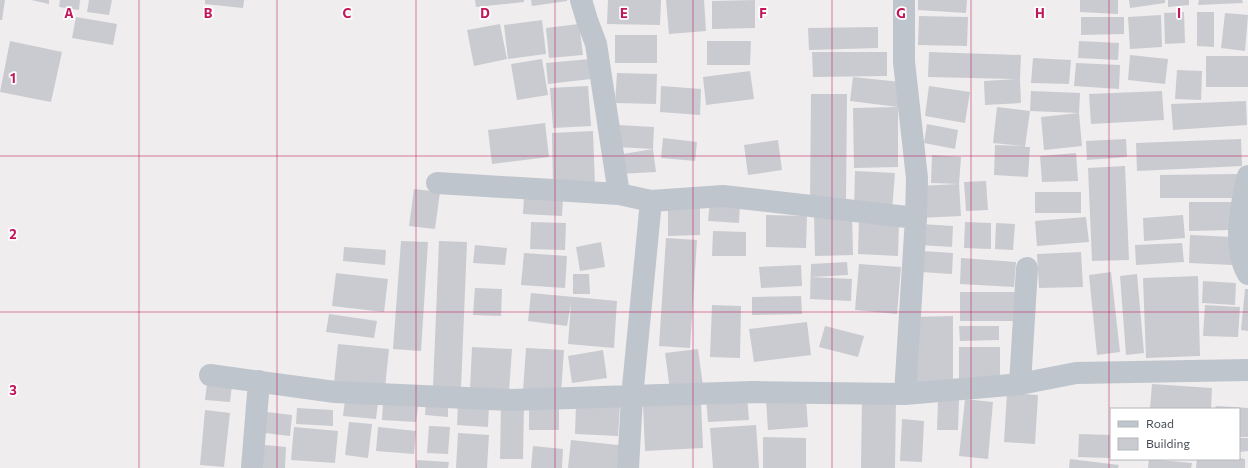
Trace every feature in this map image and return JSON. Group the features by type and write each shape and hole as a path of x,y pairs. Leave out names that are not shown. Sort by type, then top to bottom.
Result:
{"street":[{"path":"581,0 596,44 619,194"},
{"path":"904,0 904,62 917,178 916,218 905,394"},
{"path":"1248,176 1238,237 1242,263 1248,274"},
{"path":"438,183 619,194 651,201 723,196 916,218"},
{"path":"628,468 632,397 651,201"},
{"path":"1020,384 1027,268"},
{"path":"210,375 335,392 511,400 752,392 905,394 1020,384 1084,373 1248,370"},
{"path":"252,468 259,381"}],"building":[{"path":"0,0 5,0 2,20 0,20"},
{"path":"31,0 49,0 49,4"},
{"path":"60,0 80,0 79,10 59,7"},
{"path":"89,0 112,0 109,15 87,12"},
{"path":"205,0 244,0 243,8 205,4"},
{"path":"475,0 524,0 524,2 476,7"},
{"path":"531,0 567,0 567,1 532,6"},
{"path":"608,0 661,0 660,25 607,24"},
{"path":"666,0 704,0 706,31 669,34"},
{"path":"755,0 755,28 712,29 712,1"},
{"path":"918,0 967,0 966,13 918,10"},
{"path":"1080,0 1118,0 1118,14 1080,12"},
{"path":"1129,0 1165,0 1165,3 1130,8"},
{"path":"1168,0 1189,0 1189,5 1168,7"},
{"path":"1199,0 1242,0 1243,3 1198,5"},
{"path":"1184,12 1185,43 1165,44 1164,13"},
{"path":"1197,12 1214,12 1214,47 1197,46"},
{"path":"1225,13 1248,15 1245,51 1221,48"},
{"path":"1161,15 1162,47 1130,49 1128,17"},
{"path":"919,16 968,17 967,46 918,45"},
{"path":"76,17 117,24 113,45 72,38"},
{"path":"1081,17 1124,17 1124,34 1081,35"},
{"path":"542,20 546,54 508,59 504,25"},
{"path":"500,24 507,59 474,66 467,30"},
{"path":"579,24 583,55 549,58 546,28"},
{"path":"878,27 878,48 809,50 808,28"},
{"path":"615,35 657,35 657,63 615,63"},
{"path":"10,41 62,52 51,102 0,92"},
{"path":"707,41 751,41 750,65 707,65"},
{"path":"1079,41 1119,43 1118,60 1078,58"},
{"path":"812,52 887,52 887,76 813,77"},
{"path":"929,52 1021,55 1021,103 985,105 984,81 1016,79 928,77"},
{"path":"1130,55 1168,59 1165,84 1128,80"},
{"path":"1206,56 1248,56 1248,87 1206,87"},
{"path":"1033,58 1071,60 1069,84 1031,83"},
{"path":"542,59 548,95 517,100 511,64"},
{"path":"590,59 591,79 548,84 546,63"},
{"path":"1076,63 1120,65 1119,89 1074,86"},
{"path":"1177,70 1202,71 1201,100 1175,99"},
{"path":"750,71 754,99 706,105 703,77"},
{"path":"617,73 657,74 656,104 615,103"},
{"path":"853,77 901,82 898,107 850,101"},
{"path":"588,86 591,126 553,128 550,88"},
{"path":"661,86 701,89 700,115 660,112"},
{"path":"929,86 970,92 965,123 925,116"},
{"path":"1031,91 1080,93 1079,113 1030,111"},
{"path":"1162,91 1164,120 1091,124 1089,94"},
{"path":"811,94 847,94 846,201 810,201"},
{"path":"1246,101 1247,125 1173,130 1171,104"},
{"path":"898,107 898,167 854,168 853,108"},
{"path":"997,107 1030,111 1025,147 1030,147 1028,177 994,175 995,145 1023,146 993,143"},
{"path":"1079,113 1082,146 1044,150 1041,117"},
{"path":"545,123 549,157 492,164 488,130"},
{"path":"927,124 958,130 955,149 924,143"},
{"path":"618,125 654,127 653,149 617,147"},
{"path":"593,131 595,187 553,188 552,133"},
{"path":"663,138 697,142 695,161 661,158"},
{"path":"1126,139 1127,157 1087,160 1086,141"},
{"path":"1241,139 1242,166 1137,171 1136,143"},
{"path":"778,140 782,170 748,175 744,145"},
{"path":"653,149 656,172 618,174 617,155"},
{"path":"1076,153 1078,181 1042,182 1040,156"},
{"path":"932,155 961,157 959,184 931,183"},
{"path":"1125,166 1129,260 1092,261 1088,168"},
{"path":"855,171 895,173 892,211 854,209"},
{"path":"1237,174 1237,198 1160,198 1160,175"},
{"path":"986,181 988,210 966,211 964,182"},
{"path":"959,184 961,216 919,218 918,186"},
{"path":"414,189 440,192 435,229 409,226"},
{"path":"1035,192 1081,192 1081,213 1035,213"},
{"path":"524,196 563,198 562,216 523,214"},
{"path":"700,200 700,235 668,236 668,201"},
{"path":"710,201 740,203 739,223 708,221"},
{"path":"1189,202 1231,202 1231,230 1189,231"},
{"path":"852,212 853,255 815,256 814,213"},
{"path":"766,215 807,216 806,248 766,247"},
{"path":"1183,215 1185,238 1144,241 1143,218"},
{"path":"1086,217 1089,242 1037,246 1035,221"},
{"path":"859,219 899,221 898,256 858,254"},
{"path":"531,222 566,223 565,250 530,249"},
{"path":"965,222 991,223 991,249 964,248"},
{"path":"996,223 1015,224 1013,250 995,249"},
{"path":"921,224 953,226 952,247 919,245"},
{"path":"713,231 746,232 746,256 712,256"},
{"path":"1190,235 1234,237 1232,265 1189,263"},
{"path":"666,238 697,240 690,348 659,346"},
{"path":"401,241 428,242 421,351 393,349"},
{"path":"439,241 467,242 461,388 433,387"},
{"path":"601,242 605,267 580,271 576,247"},
{"path":"1182,243 1184,262 1136,265 1135,245"},
{"path":"475,245 507,248 505,265 473,263"},
{"path":"344,247 386,250 385,265 343,261"},
{"path":"922,251 953,253 952,274 921,272"},
{"path":"1081,252 1083,287 1039,288 1037,254"},
{"path":"524,253 567,256 565,288 521,285"},
{"path":"961,258 1016,262 1014,287 960,284"},
{"path":"847,262 848,275 811,277 852,279 851,301 810,299 811,264"},
{"path":"859,264 901,267 897,314 855,310"},
{"path":"801,265 802,286 761,288 759,267"},
{"path":"1111,272 1120,352 1097,355 1089,275"},
{"path":"336,273 388,279 384,312 332,306"},
{"path":"573,274 589,274 590,294 573,294"},
{"path":"1137,274 1144,353 1126,355 1120,276"},
{"path":"1198,276 1200,356 1146,358 1143,278"},
{"path":"1203,281 1236,283 1235,305 1202,303"},
{"path":"475,288 502,289 501,316 473,315"},
{"path":"1245,289 1248,289 1248,331 1241,330"},
{"path":"960,292 1019,292 1019,321 960,321"},
{"path":"531,293 617,301 614,348 568,344 571,303 567,326 528,321"},
{"path":"801,296 802,314 752,315 752,297"},
{"path":"712,305 741,306 740,358 710,357"},
{"path":"1205,305 1240,307 1238,337 1203,336"},
{"path":"329,314 377,321 374,338 326,332"},
{"path":"953,316 953,385 913,385 912,317"},
{"path":"807,322 811,355 754,362 749,329"},
{"path":"825,326 864,336 858,357 819,347"},
{"path":"959,326 999,326 999,340 960,341"},
{"path":"338,344 389,349 385,388 334,383"},
{"path":"472,347 512,349 509,392 470,389"},
{"path":"959,347 1000,347 1000,382 959,381"},
{"path":"526,348 564,350 561,393 523,391"},
{"path":"698,349 703,386 670,390 665,353"},
{"path":"603,350 607,378 572,383 568,356"},
{"path":"207,383 232,385 230,402 205,400"},
{"path":"1152,384 1212,388 1211,408 1150,408"},
{"path":"1007,393 1038,395 1035,444 1004,442"},
{"path":"747,395 749,420 708,422 706,397"},
{"path":"806,398 808,427 768,430 766,400"},
{"path":"862,399 896,399 895,468 861,468"},
{"path":"938,399 959,399 958,430 937,430"},
{"path":"965,399 993,402 988,459 959,456"},
{"path":"345,400 378,403 376,419 343,416"},
{"path":"426,402 448,403 448,417 425,415"},
{"path":"701,402 703,448 645,451 643,404"},
{"path":"383,403 418,405 416,422 382,420"},
{"path":"458,403 489,405 488,427 457,425"},
{"path":"501,403 524,403 523,459 500,459"},
{"path":"529,404 559,404 559,430 529,430"},
{"path":"576,404 620,405 618,436 575,434"},
{"path":"1216,406 1248,408 1248,437 1240,437 1240,408 1215,408"},
{"path":"297,408 333,410 333,426 296,424"},
{"path":"205,410 230,413 224,467 200,465"},
{"path":"259,411 292,415 290,436 256,432"},
{"path":"902,419 924,421 922,462 900,461"},
{"path":"349,422 372,424 368,458 345,455"},
{"path":"756,425 759,468 713,468 710,428"},
{"path":"429,426 450,427 448,454 427,453"},
{"path":"294,427 338,431 335,463 291,460"},
{"path":"378,427 416,431 414,454 376,451"},
{"path":"458,433 489,435 487,468 456,468"},
{"path":"1079,434 1110,435 1110,458 1078,457"},
{"path":"763,437 806,438 806,468 763,468"},
{"path":"1240,438 1248,438 1248,451 1240,452"},
{"path":"571,440 627,446 624,468 568,468"},
{"path":"255,444 286,447 285,468 253,468"},
{"path":"533,446 563,449 562,468 531,468"},
{"path":"1070,459 1119,465 1118,468 1069,468"},
{"path":"1245,459 1245,468 1196,468 1197,460"},
{"path":"417,460 449,462 448,468 416,468"},
{"path":"1149,460 1192,463 1191,468 1148,468"}]}
